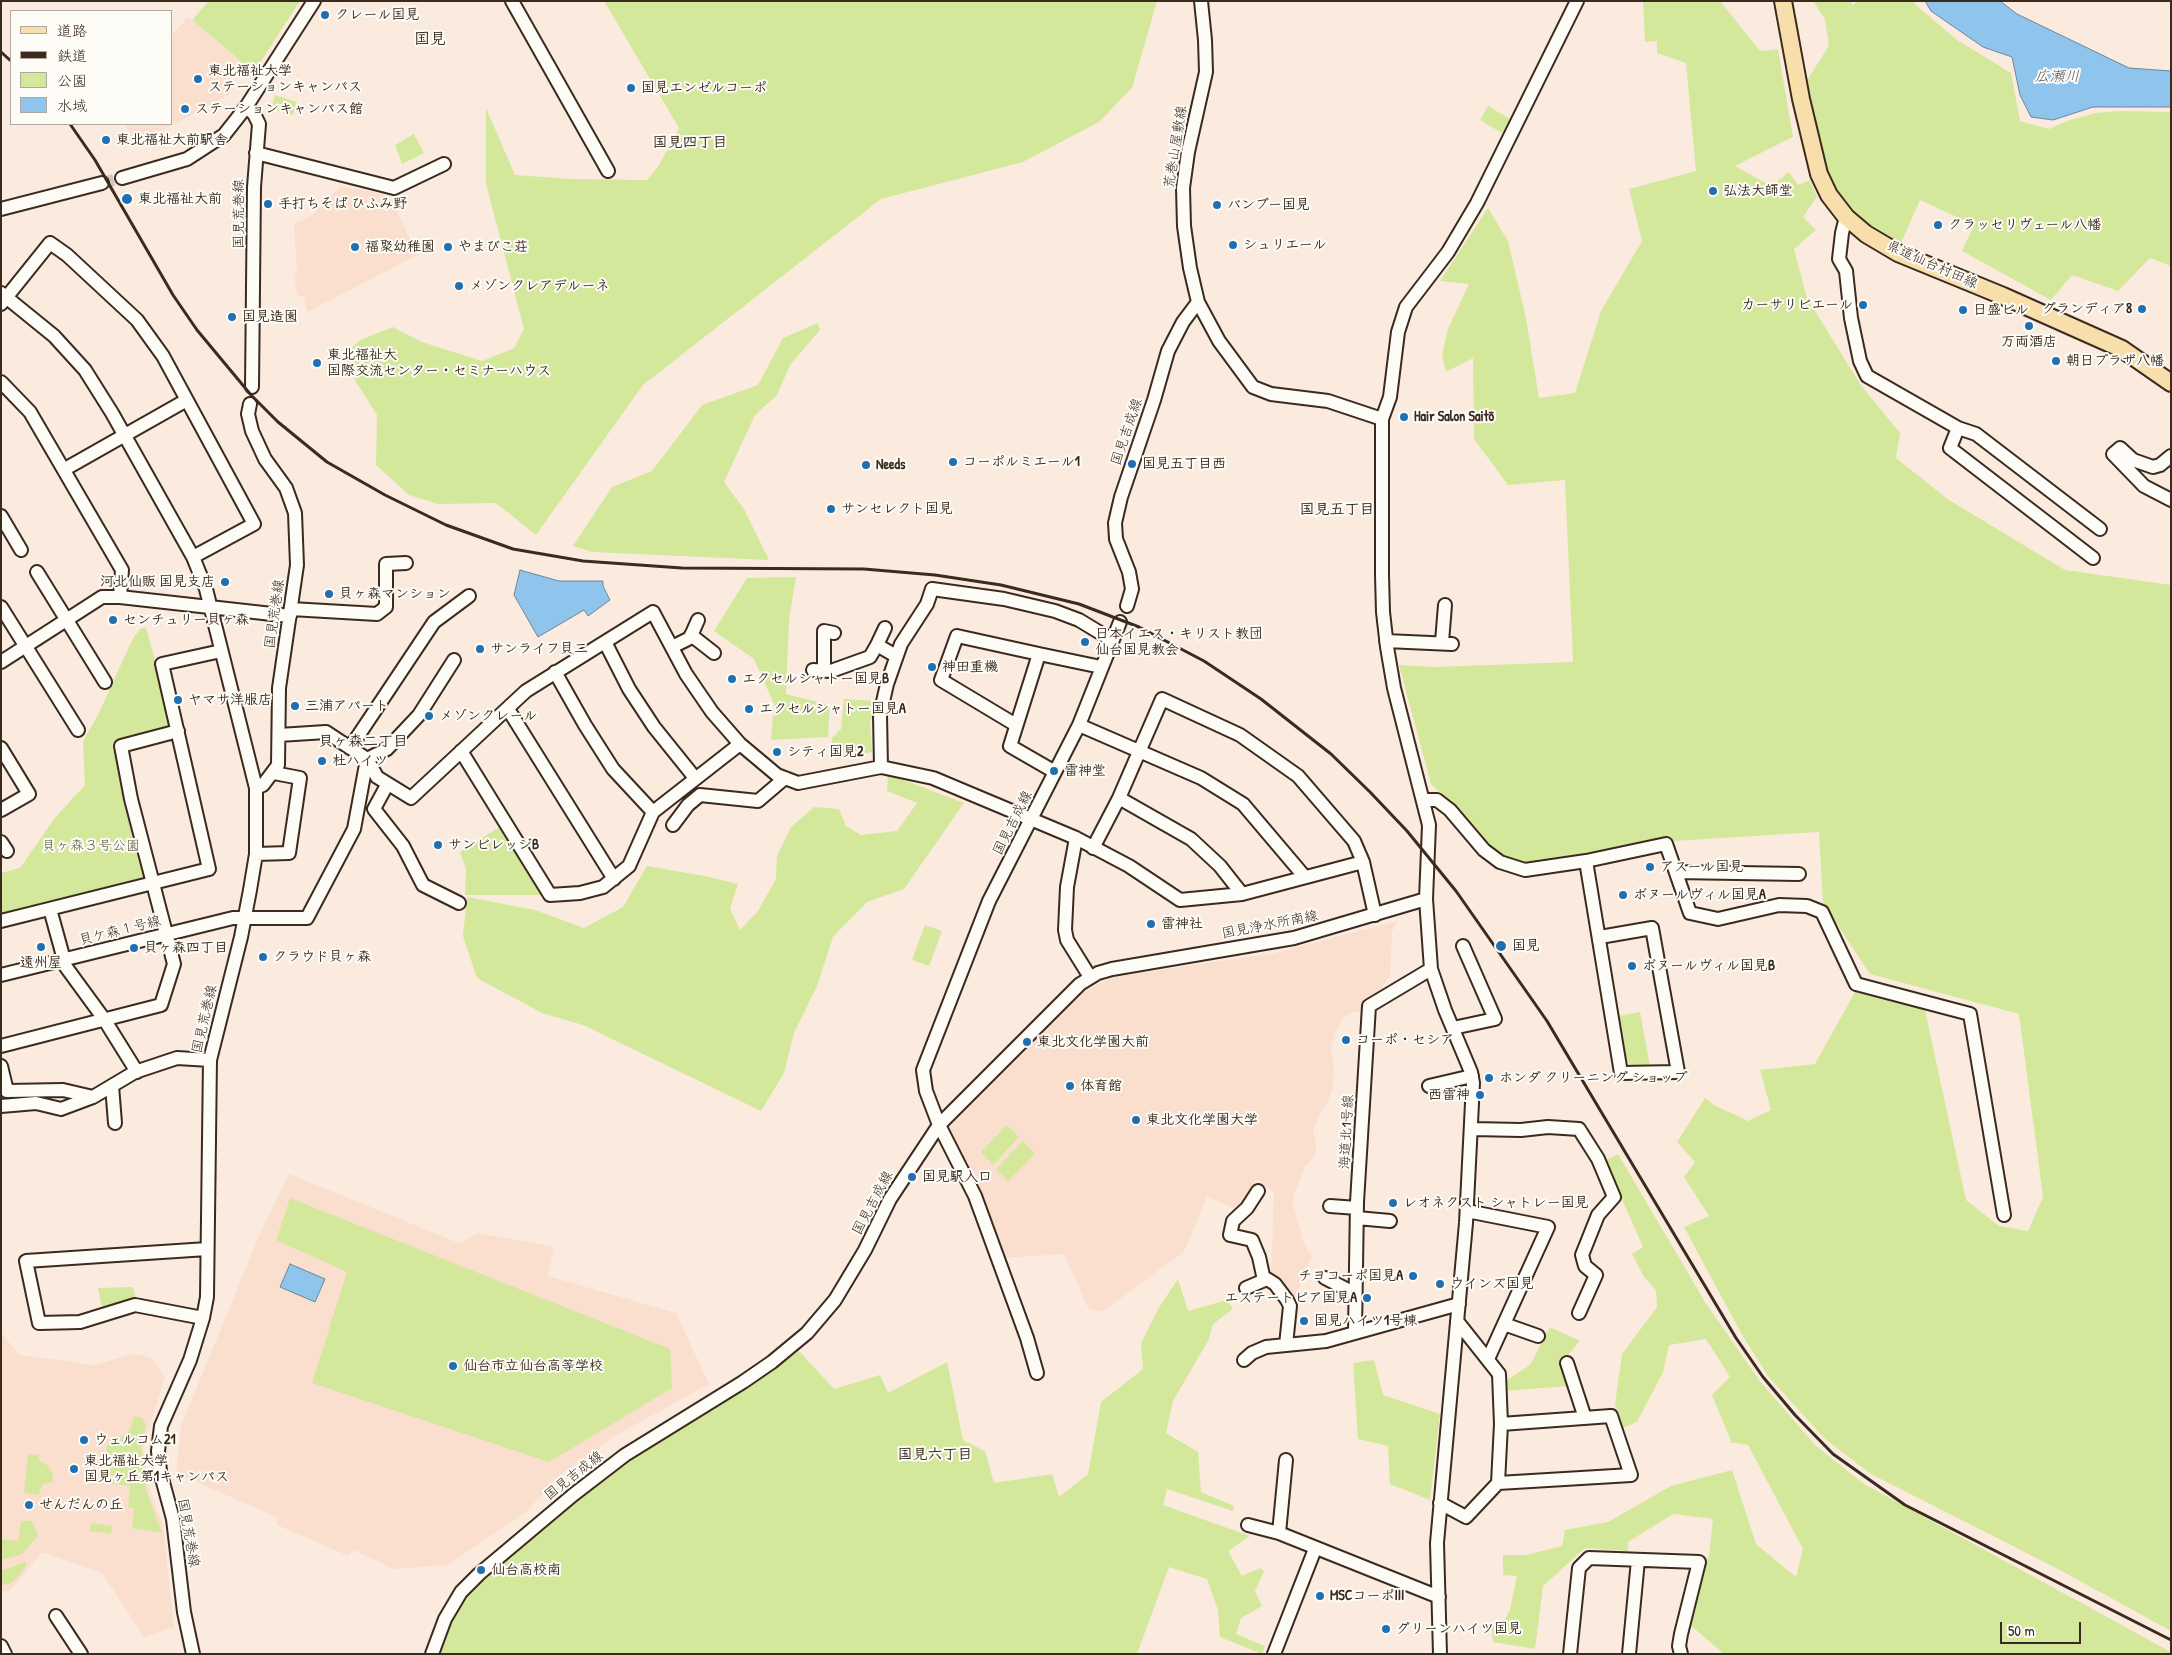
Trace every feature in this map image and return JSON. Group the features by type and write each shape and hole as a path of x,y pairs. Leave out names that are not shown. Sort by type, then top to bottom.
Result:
{"main road":[{"name":"県道仙台村田線","path":"1783,1 1801,99 1819,174 1829,195 1846,217 1866,234 1898,253 2003,296 2122,350 2171,383"}],"street":[{"path":"122,178 174,164 200,152 224,135 246,107 314,1"},
{"path":"512,1 608,171"},
{"name":"荒巻山屋敷線","path":"1201,1 1206,72 1188,152 1183,188 1186,243 1198,302 1219,341 1252,387 1271,394 1328,401 1382,419"},
{"path":"1440,1654 1437,1543 1467,1211 1472,1128 1472,1076 1431,969 1426,899 1429,825 1394,688 1386,641 1382,575 1382,419 1390,397 1398,332 1406,307 1448,252 1477,203 1577,1"},
{"name":"国見荒巻線","path":"246,107 254,114 259,124 256,153 252,387"},
{"path":"256,153 394,188 444,164"},
{"path":"1,209 102,183"},
{"path":"1846,217 1839,259 1846,271 1851,318 1860,361 1866,376 1958,428 1976,434 2100,529"},
{"path":"3,298 50,243 67,255 137,320 163,356 185,401 254,524 193,557"},
{"name":"国見荒巻線","path":"3,298 69,351 99,391 193,557 211,607 256,788 256,854 245,917 210,1060 207,1297 203,1318 190,1360 161,1426 158,1451 160,1471 173,1519 184,1612 193,1654"},
{"name":"国見吉成線","path":"1127,606 1132,589 1129,572 1116,539 1115,523 1121,497 1154,400 1168,351 1183,322 1198,302"},
{"path":"1,382 30,412 65,469 122,570 120,597"},
{"path":"65,469 185,401"},
{"name":"国見荒巻線","path":"250,404 248,414 252,431 264,459 286,488 295,513 297,565 279,688 278,765 274,773"},
{"path":"1958,428 1950,448 2093,558"},
{"path":"2171,456 2160,466 2153,468 2133,460 2120,448 2113,454 2144,486 2171,500"},
{"path":"1,516 22,550"},
{"path":"1,662 102,597 120,597 291,613 377,614 386,607 386,564 406,563"},
{"path":"37,572 105,682"},
{"path":"881,767 880,715 896,656 927,604 932,588 1004,599 1055,611 1079,620 1112,640"},
{"path":"350,748 434,622 469,596"},
{"path":"1386,641 1447,643 1445,605"},
{"path":"1,607 78,730"},
{"path":"279,735 326,732 367,759 377,777 387,785 411,798 526,691 654,612 686,674 740,744 777,775 798,783 881,767 933,778 1076,838 1129,866 1180,900 1242,894 1304,876 1363,862"},
{"path":"672,647 690,638 698,620"},
{"name":"国見吉成線","path":"432,1654 449,1612 461,1592 479,1574 573,1495 625,1455 772,1362 807,1333 835,1300 865,1250 890,1199 940,1125 926,1091 923,1070 989,901 1078,725 1120,622"},
{"path":"824,631 818,670 831,671 870,656 885,628"},
{"path":"691,635 714,653"},
{"path":"1016,725 941,680 957,636 1101,667"},
{"path":"605,642 629,689 649,719 696,778"},
{"path":"877,645 896,656"},
{"path":"1,921 209,869 162,664 221,651"},
{"path":"1039,654 1010,746 1055,772"},
{"path":"367,759 387,749 419,715 453,659"},
{"path":"556,672 585,725 614,769 653,812"},
{"path":"1092,848 1119,798 1162,699 1240,735 1298,776 1354,842 1363,862 1375,915"},
{"path":"508,709 614,879"},
{"path":"1078,725 1201,778 1243,804 1304,876"},
{"path":"1,1046 161,1005 174,964 131,799 121,746 178,731"},
{"path":"461,751 550,895 580,893 603,887 614,879 629,866 653,812 740,744"},
{"path":"1,748 29,794 1,810"},
{"name":"貝ケ森１号線","path":"1,975 233,918 307,918 354,829 367,759"},
{"path":"256,788 263,785 274,773 300,778 289,853 256,854"},
{"path":"673,826 688,805 700,795 758,801 785,778"},
{"path":"387,785 374,809 403,846 423,885 459,903"},
{"path":"1119,798 1191,839 1220,866 1242,894"},
{"path":"1423,800 1437,800 1450,810 1484,850 1500,862 1525,870 1586,861 1666,844 1690,913 1718,918 1780,905 1807,906 1822,912 1856,984 1970,1014 2004,1215"},
{"path":"1076,838 1067,887 1065,930 1067,940 1090,977"},
{"path":"1586,861 1621,1073 1678,1072 1652,928 1600,937"},
{"path":"1676,872 1798,874"},
{"name":"国見浄水所南線","path":"940,1125 1072,991 1090,977 1112,969 1294,938 1426,899"},
{"path":"50,909 63,960 104,1019 137,1072"},
{"path":"1453,1028 1495,1019 1463,946"},
{"name":"海道北1号線","path":"1355,1333 1354,1293 1357,1213 1369,1006 1431,969"},
{"path":"1,1106 36,1103 61,1108 93,1097 137,1072 177,1058 210,1060"},
{"path":"1,1066 7,1091 63,1090 93,1097"},
{"path":"1430,1086 1472,1076"},
{"path":"112,1086 115,1123"},
{"path":"940,1125 975,1196 1027,1338 1037,1372"},
{"path":"1472,1128 1521,1130 1548,1127 1579,1129 1598,1159 1614,1197 1598,1215 1582,1255 1585,1266 1596,1275 1579,1313"},
{"path":"1258,1190 1247,1208 1233,1221 1230,1235 1252,1240 1259,1257 1264,1280"},
{"path":"1330,1206 1390,1221"},
{"path":"1467,1211 1548,1227 1488,1359"},
{"path":"203,1318 136,1305 80,1322 39,1323 26,1261 207,1249"},
{"path":"1325,1278 1354,1293"},
{"path":"1246,1288 1267,1279 1275,1284 1290,1306 1286,1345"},
{"path":"1244,1360 1252,1353 1266,1347 1326,1340 1458,1304"},
{"path":"1440,1503 1466,1517 1498,1483 1501,1424 1499,1374 1457,1321"},
{"path":"1504,1324 1538,1336"},
{"path":"1567,1363 1586,1418"},
{"path":"1498,1483 1631,1476 1611,1416 1501,1424"},
{"path":"1279,1533 1286,1460"},
{"path":"1248,1525 1279,1533 1439,1597"},
{"path":"1274,1654 1315,1549"},
{"path":"1570,1654 1579,1568 1589,1558 1699,1562 1681,1634 1679,1646 1681,1654"},
{"path":"1629,1654 1638,1560"},
{"path":"56,1616 81,1654"},
{"path":"1,1646 5,1654"}],"shaded area":[{"name":"東北福祉大学 ステーションキャンパス","path":"188,17 254,72 250,78 235,70 223,81 231,94 136,144 126,125 172,125 172,35"},
{"name":"福聚幼稚園","path":"341,186 384,194 392,201 418,255 307,312 304,297 297,295 294,274 297,273 294,224 311,216"},
{"name":"東北文化学園大学","path":"1397,921 1392,932 1390,975 1378,995 1364,999 1365,1010 1351,1013 1343,1018 1335,1033 1331,1050 1334,1067 1333,1087 1328,1102 1321,1111 1313,1131 1316,1142 1316,1155 1305,1166 1294,1195 1293,1205 1305,1246 1312,1256 1296,1296 1289,1297 1271,1276 1274,1192 1256,1179 1241,1206 1235,1209 1207,1197 1184,1252 1102,1312 1088,1308 1064,1254 1005,1258 984,1203 947,1129 1083,992 1113,977 1275,953"},
{"name":"仙台市立仙台高等学校","path":"289,1174 459,1243 479,1233 554,1247 548,1276 676,1313 709,1384 615,1436 561,1474 527,1511 448,1565 393,1569 354,1550 348,1556 277,1525 278,1518 176,1473 181,1426 258,1238"},
{"name":"東北福祉大学 国見ヶ丘第1キャンパス","path":"1,1333 20,1355 94,1365 133,1354 150,1357 165,1377 143,1448 150,1490 163,1525 174,1627 144,1637 102,1573 42,1552 10,1591 1,1591"}],"green space":[{"path":"209,1 300,1 254,72 192,20"},
{"path":"604,1 1157,1 1132,88 1099,122 1023,162 881,199 643,385 536,535 496,503 438,504 409,495 376,465 377,415 355,380 344,356 360,340 393,327 422,342 482,361 514,348 524,329 486,184 486,108 515,175 572,179 647,180 659,165 679,128"},
{"path":"1643,1 1720,1 1760,51 1778,49 1793,137 1735,166 1771,186 1789,172 1798,185 1810,180 1817,197 1803,217 1816,230 1794,249 1807,298 1860,384 1900,433 1896,458 1949,500 2065,570 2171,585 2171,1631 2058,1569 1871,1474 1824,1438 1768,1376 1741,1333 1684,1227 1709,1216 1684,1177 1695,1162 1677,1142 1705,1098 1714,1105 1748,1121 1771,1110 1760,1070 1815,1064 1855,992 1925,1010 1966,1200 1999,1226 2028,1231 2043,1197 2019,1014 1870,974 1823,903 1819,832 1673,841 1524,864 1502,857 1484,844 1461,813 1431,784 1399,665 1434,667 1573,662 1565,480 1508,485 1474,439 1473,358 1446,372 1442,355 1448,329 1469,284 1440,281 1488,208 1508,241 1526,318 1539,398 1575,393 1601,311 1642,241 1629,189 1696,171 1686,63 1657,53 1657,41 1645,42"},
{"path":"1813,1 1850,1 1853,5 1858,1 1914,1 1916,5 1957,40 2011,73 2020,121 2049,129 2067,121 2096,113 2118,111 2171,112 2171,266 2150,258 2118,291 2072,275 2051,300 1962,251 1974,225 1920,200 1901,243 1878,234 1852,214 1827,178 1817,142 1807,80 1829,46 1825,19"},
{"path":"275,95 297,102 293,115 271,109"},
{"path":"1488,106 1510,119 1502,133 1480,120"},
{"path":"414,134 424,153 402,164 395,145"},
{"path":"818,323 820,330 790,365 777,395 755,415 724,482 744,509 769,560 592,552 573,546 612,487 652,471 702,405 758,385 783,338"},
{"path":"796,577 789,620 786,694 830,705 828,737 771,740 774,704 754,659 714,631 747,578"},
{"name":"貝ヶ森３号公園","path":"146,627 171,721 167,729 112,743 145,874 140,882 1,915 1,873 20,868 54,819 85,785 83,741 98,715 133,638 140,629"},
{"path":"844,699 876,701 870,723 872,752 837,759 831,749 832,738 841,729"},
{"path":"888,774 964,803 904,889 867,902 833,937 817,986 794,1033 784,1073 761,1111 583,1025 542,1013 477,978 463,936 467,897 535,910 584,928 623,907 647,866 738,884 730,908 740,930 758,911 776,879 777,856 791,827 814,807 839,809 846,826 861,835 897,831 917,803 887,791"},
{"path":"501,826 543,895 465,895 466,869 460,852"},
{"path":"925,925 942,931 929,966 912,960"},
{"path":"1640,1012 1650,1066 1632,1066 1625,1059 1619,1016"},
{"path":"1007,1125 1019,1137 993,1165 981,1152"},
{"path":"1023,1141 1035,1154 1008,1181 996,1169"},
{"path":"1618,1154 1705,1302 1759,1380 1815,1445 1864,1484 2171,1652 2171,1654 1724,1654 1690,1625 1701,1570 1709,1556 1713,1519 1673,1514 1628,1542 1628,1551 1585,1548 1543,1586 1535,1649 1493,1642 1491,1624 1502,1626 1510,1609 1517,1576 1503,1575 1503,1555 1526,1555 1562,1546 1565,1530 1608,1522 1671,1486 1732,1470 1756,1544 1796,1577 1803,1549 1748,1445 1729,1442 1731,1441 1712,1395 1730,1377 1706,1339 1669,1345 1663,1372 1637,1422 1623,1428 1615,1404 1622,1354 1657,1307 1656,1290 1644,1277 1632,1254 1643,1247 1605,1161"},
{"path":"290,1198 670,1349 672,1388 549,1462 312,1383 347,1272 276,1240"},
{"path":"1178,1279 1188,1311 1227,1300 1233,1309 1213,1324 1209,1339 1173,1401 1166,1433 1198,1452 1201,1492 1234,1506 1233,1511 1167,1489 1163,1505 1250,1536 1228,1551 1242,1576 1260,1568 1264,1571 1255,1591 1262,1606 1241,1618 1236,1634 1265,1646 1262,1654 1220,1637 1218,1610 1207,1579 1169,1567 1137,1654 439,1654 450,1624 470,1589 569,1505 628,1459 742,1390 799,1351 834,1389 880,1375 888,1393 947,1362 963,1440 985,1451 994,1483 1052,1474 1059,1497 1088,1474 1101,1402 1143,1369 1141,1343 1158,1309"},
{"path":"133,1287 136,1300 102,1307 98,1288"},
{"path":"1550,1327 1580,1341 1560,1364 1569,1386 1504,1391 1504,1382 1530,1365"},
{"path":"1374,1360 1383,1395 1440,1414 1430,1500 1390,1484 1388,1446 1358,1439 1353,1363"},
{"path":"134,1416 142,1418 146,1426 141,1447 146,1489 162,1533 132,1528 134,1508 128,1507 130,1486 104,1483 107,1445 127,1433 131,1428"},
{"path":"28,1454 39,1455 39,1460 47,1465 53,1474 52,1482 43,1485 38,1495 24,1493"},
{"path":"21,1521 32,1521 38,1536 21,1555 1,1560 1,1539 18,1541"},
{"path":"91,1523 112,1526 111,1534 90,1531"},
{"path":"25,1562 27,1564 19,1576 11,1583 1,1585 1,1571"}],"water":[{"name":"広瀬川","path":"1925,1 2000,1 2017,14 2129,68 2171,71 2171,107 2093,107 2053,120 2031,117 2020,95 2012,57 1983,47 1931,11"},
{"path":"520,570 559,581 603,581 603,586 610,600 588,616 584,610 538,637 514,595"},
{"path":"290,1264 325,1279 315,1302 280,1287"}],"tunnel":[{"path":"102,183 122,178"}],"railway":[{"path":"1,52 10,60"},
{"path":"71,125 95,160 173,295 197,330 251,395 278,422 327,462 385,495 446,525 513,549 583,561 682,568 864,569 935,575 1001,585 1079,604 1139,627 1204,661 1261,699 1331,754 1370,792 1407,831 1456,891 1547,1021 1736,1338 1763,1377 1795,1415 1833,1454 1905,1505 2171,1640"}],"place":[{"name":"クレール国見","path":"325,15"},
{"name":"東北福祉大学 ステーションキャンパス","path":"198,79"},
{"name":"国見エンゼルコーポ","path":"631,88"},
{"name":"ステーションキャンパス館","path":"185,109"},
{"name":"東北福祉大前駅舎","path":"106,140"},
{"name":"弘法大師堂","path":"1713,191"},
{"name":"東北福祉大前","path":"127,199"},
{"name":"手打ちそば ひふみ野","path":"268,204"},
{"name":"バンブー国見","path":"1217,205"},
{"name":"クラッセリヴェール八幡","path":"1938,225"},
{"name":"シュリエール","path":"1233,245"},
{"name":"福聚幼稚園","path":"355,247"},
{"name":"やまびこ荘","path":"448,247"},
{"name":"メゾンクレアデルーネ","path":"459,286"},
{"name":"カーサリビエール","path":"1863,305"},
{"name":"グランディア8","path":"2142,309"},
{"name":"日盛ビル","path":"1963,310"},
{"name":"国見造園","path":"232,317"},
{"name":"万両酒店","path":"2029,326"},
{"name":"朝日プラザ八幡","path":"2056,361"},
{"name":"東北福祉大 国際交流センター・セミナーハウス","path":"317,363"},
{"name":"Hair Salon Saitō","path":"1404,417"},
{"name":"コーポルミエール1","path":"953,462"},
{"name":"国見五丁目西","path":"1132,464"},
{"name":"Needs","path":"866,465"},
{"name":"サンセレクト国見","path":"831,509"},
{"name":"河北仙販 国見支店","path":"225,582"},
{"name":"貝ヶ森マンション","path":"329,594"},
{"name":"センチュリー貝ヶ森","path":"113,620"},
{"name":"日本イエス・キリスト教団 仙台国見教会","path":"1085,642"},
{"name":"サンライフ貝二","path":"480,649"},
{"name":"神田重機","path":"932,667"},
{"name":"エクセルシャトー国見B","path":"732,679"},
{"name":"ヤマサ洋服店","path":"178,700"},
{"name":"三浦アパート","path":"295,706"},
{"name":"エクセルシャトー国見A","path":"749,709"},
{"name":"メゾンクレール","path":"429,716"},
{"name":"シティ国見2","path":"777,752"},
{"name":"杜ハイツ","path":"322,761"},
{"name":"雷神堂","path":"1054,771"},
{"name":"サンビレッジB","path":"438,845"},
{"name":"アスール国見","path":"1650,867"},
{"name":"ボヌールヴィル国見A","path":"1623,895"},
{"name":"雷神社","path":"1151,924"},
{"name":"国見","path":"1501,946"},
{"name":"遠州屋","path":"41,947"},
{"name":"貝ヶ森四丁目","path":"134,948"},
{"name":"クラウド貝ヶ森","path":"263,957"},
{"name":"ボヌールヴィル国見B","path":"1632,966"},
{"name":"コーポ・セシア","path":"1346,1040"},
{"name":"東北文化学園大前","path":"1027,1042"},
{"name":"ホンダ クリーニング ショップ","path":"1489,1078"},
{"name":"体育館","path":"1070,1086"},
{"name":"西雷神","path":"1480,1095"},
{"name":"東北文化学園大学","path":"1136,1120"},
{"name":"国見駅入口","path":"912,1177"},
{"name":"レオネクスト シャトレー国見","path":"1393,1203"},
{"name":"チヨコーポ国見A","path":"1413,1276"},
{"name":"ウインズ国見","path":"1440,1284"},
{"name":"エステートピア国見A","path":"1367,1298"},
{"name":"国見ハイツ1号棟","path":"1304,1321"},
{"name":"仙台市立仙台高等学校","path":"453,1366"},
{"name":"ウェルコム21","path":"84,1440"},
{"name":"東北福祉大学 国見ヶ丘第1キャンパス","path":"74,1469"},
{"name":"せんだんの丘","path":"29,1505"},
{"name":"仙台高校南","path":"481,1570"},
{"name":"MSCコーポIII","path":"1320,1596"},
{"name":"グリーンハイツ国見","path":"1386,1629"}],"district":[{"name":"国見","path":"430,40"},
{"name":"国見四丁目","path":"690,143"},
{"name":"国見五丁目","path":"1337,510"},
{"name":"貝ヶ森二丁目","path":"363,742"},
{"name":"国見六丁目","path":"935,1455"}]}
